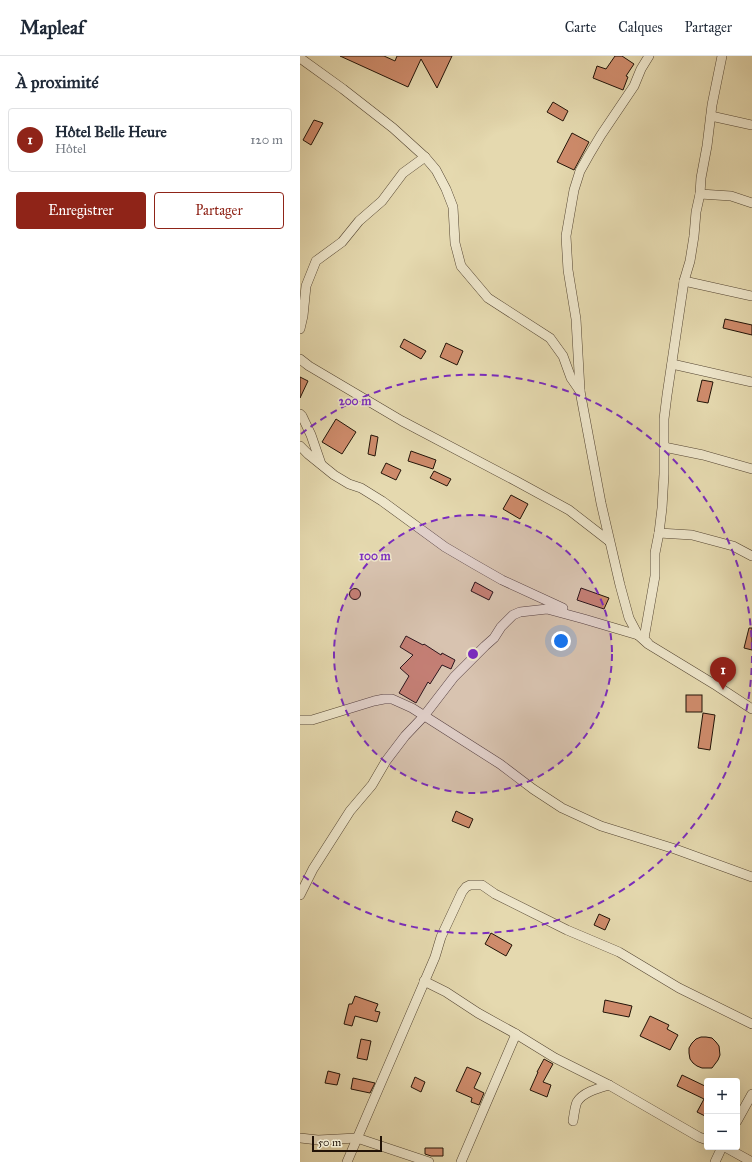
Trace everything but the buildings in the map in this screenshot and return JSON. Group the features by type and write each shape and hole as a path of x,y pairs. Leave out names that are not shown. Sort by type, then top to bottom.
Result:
{"street":[{"path":"649,56 641,69 634,86 601,135 580,171 574,190 566,236 568,270 576,319 580,392 600,503 609,541 629,618 638,635 648,644 752,709"},
{"path":"648,644 644,639 655,576 659,533 664,474 664,419 684,281 691,255 701,178 722,56"},
{"path":"300,58 328,77 393,128 425,157 436,170 453,207 455,243 461,266 488,298 550,338 563,356 571,378 580,392"},
{"path":"711,116 752,125"},
{"path":"300,329 306,286 316,261 342,242 359,222 382,201 404,173 425,157"},
{"path":"700,194 731,196 752,203"},
{"path":"684,281 752,296"},
{"path":"300,359 309,366 402,421 569,510 609,541"},
{"path":"672,364 752,382"},
{"path":"300,414 311,436 321,464"},
{"path":"300,446 334,475 349,484 361,488 382,501 446,547 524,591 584,619"},
{"path":"664,447 703,454 752,469"},
{"path":"659,533 692,535 733,546 752,556"},
{"path":"300,895 313,869 350,811 372,785 386,761 424,716 454,677 494,638 501,627 513,615 520,612 548,609 638,635"},
{"path":"300,720 312,720 356,706 384,699 392,699 412,708 494,760 533,789 562,808 601,826 675,849 752,877"},
{"path":"347,1162 435,958 441,937 462,892 470,885 482,885 495,894 567,930 619,952 679,988 752,1024"},
{"path":"424,981 446,992 478,1013 555,1058 609,1085 693,1134 704,1139"},
{"path":"461,1162 516,1034"},
{"path":"573,1121 578,1101 582,1096 593,1090 609,1085"},
{"path":"740,1116 752,1094"},
{"path":"300,1138 318,1140 357,1138 429,1162"},
{"path":"715,1162 722,1150"},
{"path":"730,1150 752,1162"}],"place":[{"name":"Hôtel Belle Heure","path":"723,690"}]}
